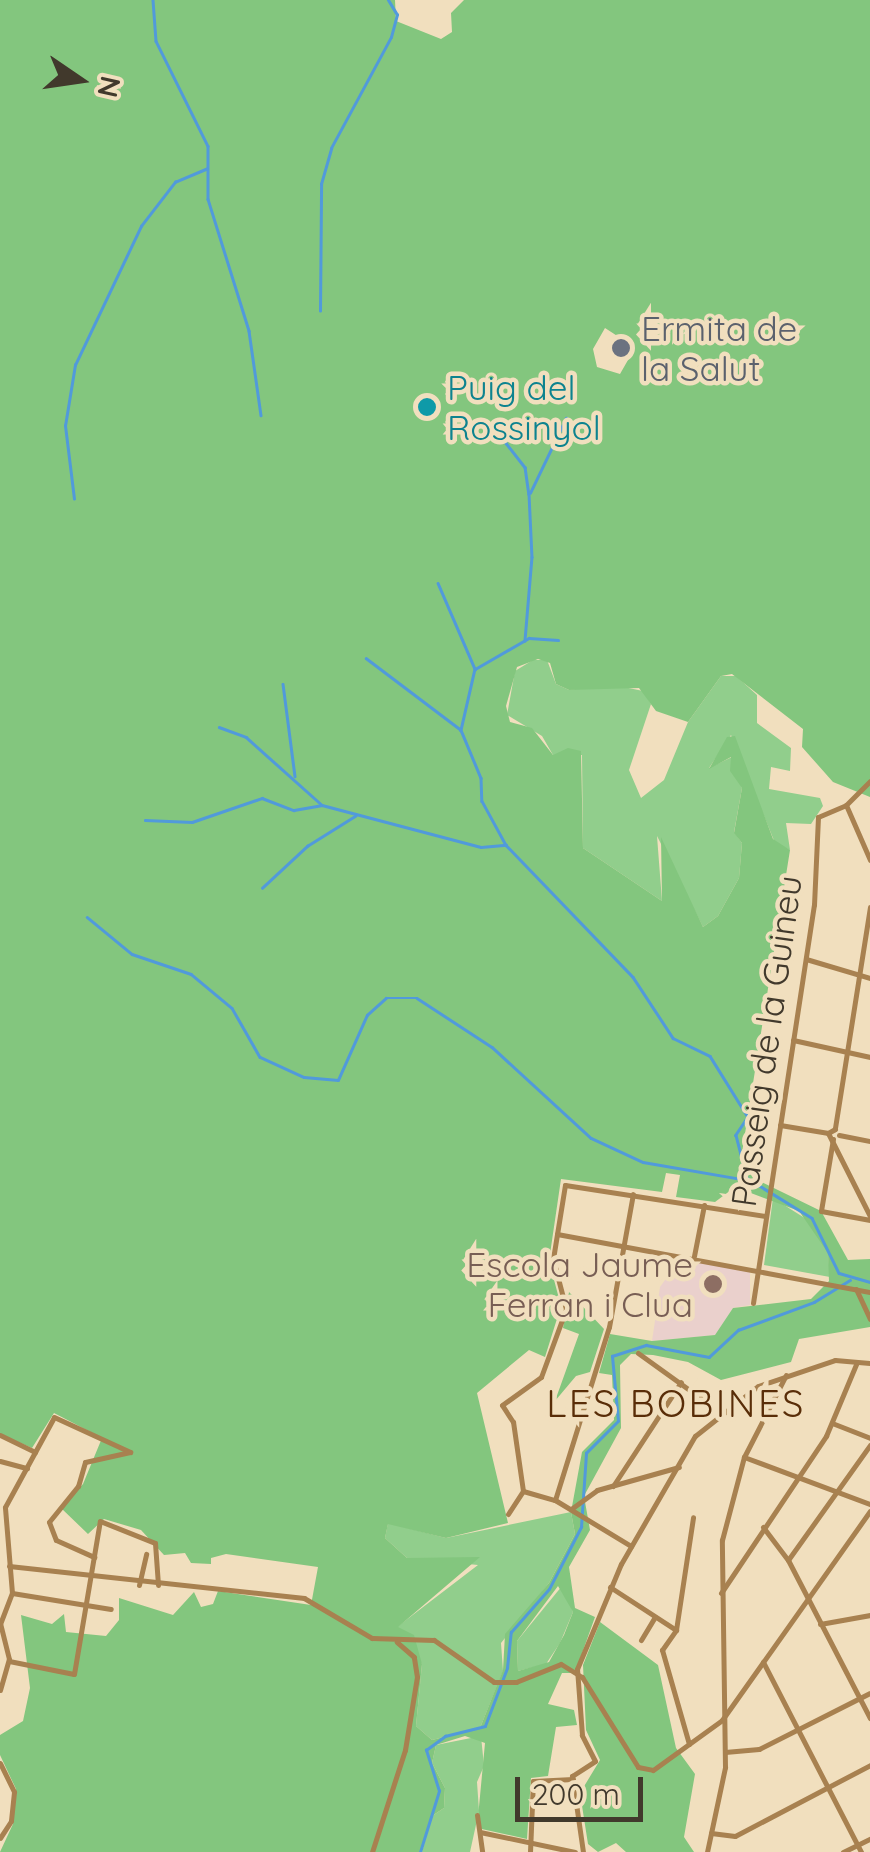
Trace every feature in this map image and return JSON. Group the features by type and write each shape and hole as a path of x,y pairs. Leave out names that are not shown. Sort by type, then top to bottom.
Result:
{"street":[{"path":"870,782 846,804 870,860"},
{"name":"Passeig de la Guineu","path":"753,1304 806,959 818,817 846,804"},
{"path":"870,907 821,1211 870,1218"},
{"path":"806,959 870,978"},
{"path":"794,1040 870,1057"},
{"path":"780,1125 870,1141"},
{"path":"834,1135 870,1218"},
{"path":"508,1514 523,1491 513,1422 502,1406 541,1377 566,1309 553,1259 569,1182 766,1216"},
{"path":"555,1500 609,1327 633,1192"},
{"path":"694,1257 704,1205"},
{"path":"556,1234 759,1268 870,1292"},
{"path":"856,1289 870,1319"},
{"path":"638,1352 720,1412"},
{"path":"530,1852 533,1781 573,1779 595,1761 582,1735 577,1673 610,1587 695,1436 720,1412 787,1375 835,1360 870,1362"},
{"path":"720,1593 832,1423 857,1362"},
{"path":"708,1852 725,1752 722,1540 744,1457 787,1375"},
{"path":"613,1486 681,1382"},
{"path":"0,1690 9,1661 0,1628 12,1593 5,1507 54,1417 130,1452 85,1462 78,1486 49,1522 56,1540 94,1556"},
{"path":"788,1560 870,1441 832,1423"},
{"path":"0,1436 35,1452"},
{"path":"744,1457 870,1504"},
{"path":"0,1461 27,1468"},
{"path":"572,1509 613,1486 679,1468"},
{"path":"523,1491 555,1500 632,1546"},
{"path":"10,1566 139,1585 217,1584 304,1598 367,1636 434,1640 494,1682 516,1682 562,1664 577,1673 638,1767 653,1770 722,1720 870,1512"},
{"path":"690,1746 662,1650 676,1630 693,1517"},
{"path":"9,1661 71,1678 82,1638 100,1521 155,1544 158,1585"},
{"path":"764,1527 788,1560 870,1718"},
{"path":"139,1585 146,1554"},
{"path":"610,1587 676,1630"},
{"path":"12,1593 111,1609"},
{"path":"820,1624 870,1615"},
{"path":"640,1640 655,1617"},
{"path":"372,1852 406,1750 417,1677 414,1657 394,1640"},
{"path":"763,1662 859,1848"},
{"path":"725,1752 759,1749 870,1693"},
{"path":"0,1763 14,1790 11,1821 0,1838"},
{"path":"711,1833 735,1836 870,1765"},
{"path":"573,1779 583,1852"},
{"path":"477,1815 482,1852"},
{"path":"480,1832 575,1852"},
{"path":"843,1852 859,1848 870,1839"}],"shaded area":[{"name":"Escola Jaume Ferran i Clua","path":"681,1258 750,1270 750,1305 733,1308 716,1335 652,1341 660,1287"}],"green space":[{"path":"0,0 395,0 396,21 441,39 452,32 451,13 464,0 870,0 870,797 833,782 802,747 803,729 732,674 721,676 688,722 656,711 639,688 569,690 556,684 550,663 538,659 517,667 506,706 510,722 532,728 553,755 568,748 581,751 583,848 662,901 661,837 703,927 718,916 739,878 742,843 734,833 742,788 730,771 731,757 709,769 727,737 735,736 773,839 790,850 741,1159 753,1178 821,1211 848,1260 870,1259 870,1327 799,1339 791,1362 721,1380 688,1362 653,1355 631,1354 620,1365 621,1428 584,1496 590,1530 569,1567 575,1608 595,1617 575,1673 562,1673 548,1704 574,1710 577,1725 556,1727 548,1776 531,1778 527,1839 477,1828 485,1743 465,1736 436,1745 432,1763 445,1788 444,1808 432,1816 422,1852 0,1852 13,1824 16,1789 0,1755 0,1735 23,1721 30,1688 21,1615 52,1624 64,1614 66,1632 106,1636 119,1620 119,1598 173,1615 194,1592 201,1607 213,1604 218,1591 311,1605 318,1567 226,1554 211,1558 211,1564 191,1563 185,1553 164,1555 141,1530 104,1519 88,1534 61,1508 83,1484 102,1438 54,1413 32,1448 0,1434","holes":["605,328 625,341 628,360 620,374 597,367 593,349","666,1173 680,1175 676,1197 715,1202 735,1187 799,1211 828,1253 829,1281 811,1299 733,1308 715,1335 652,1341 610,1334 599,1373 612,1375 614,1420 582,1452 571,1512 575,1534 549,1583 505,1634 503,1670 480,1728 432,1740 416,1726 422,1664 414,1635 398,1627 480,1557 407,1558 385,1538 388,1524 446,1538 508,1523 477,1393 529,1350 545,1357 561,1306 549,1261 561,1179 662,1192","558,1586 573,1612 549,1662 518,1671 517,1641"]},
{"path":"533,660 547,660 556,684 569,690 609,684 643,691 651,704 629,770 641,798 664,780 688,722 721,676 736,676 757,695 757,723 791,748 790,771 771,767 769,789 820,798 823,806 811,824 786,823 790,850 775,843 731,735 709,768 732,757 742,788 734,832 742,843 739,878 718,916 703,927 657,836 662,901 583,848 582,755 553,755 542,736 507,715 515,671"},
{"path":"773,1198 811,1222 828,1253 830,1277 764,1265"},
{"path":"569,1292 604,1329 590,1372 576,1376 555,1401 579,1334 563,1328"},
{"path":"571,1512 575,1534 549,1583 501,1643 503,1671 480,1728 432,1740 416,1726 422,1664 397,1627 478,1565 407,1558 385,1538 388,1523 446,1538"},
{"path":"562,1586 573,1612 560,1643 546,1664 518,1671 517,1641"},
{"path":"600,1622 658,1665 676,1748 695,1774 684,1837 694,1852 626,1852 616,1843 598,1852 588,1844 580,1793 600,1760 586,1730 583,1665"},
{"path":"481,1736 484,1766 477,1782 479,1811 470,1852 422,1852 432,1816 444,1808 445,1788 432,1763 436,1745"}],"waterway":[{"path":"153,0 156,41 208,146 208,199 249,331 261,415"},
{"path":"320,311 321,184 331,148 391,37 397,15 388,0"},
{"path":"74,499 65,426 75,365 141,226 175,182 206,169"},
{"path":"530,493 566,418"},
{"path":"500,422 506,443 525,467 529,494 532,557 525,641"},
{"path":"438,583 475,669 461,730 481,778 482,801 506,845 633,977 673,1038 710,1056 748,1117 736,1135 747,1178 812,1218 839,1273 870,1282"},
{"path":"475,669 529,638 558,640"},
{"path":"366,658 460,729"},
{"path":"283,684 295,776"},
{"path":"219,727 246,737 322,805 481,847 506,845"},
{"path":"145,820 192,822 262,798 294,810 321,805"},
{"path":"262,888 307,846 355,816"},
{"path":"87,917 132,954 191,974 232,1008 260,1057 304,1077 338,1080 367,1015 386,998 417,998 492,1047 591,1138 643,1162 747,1180"},
{"path":"420,1852 439,1791 426,1750 445,1736 485,1726 507,1668 511,1632 549,1589 581,1527 586,1453 618,1421 612,1356 646,1345 709,1357 738,1330 814,1302 850,1280"}],"place":[{"name":"Ermita de la Salut","path":"621,348"},
{"name":"Puig del Rossinyol","path":"427,407"},
{"name":"Escola Jaume Ferran i Clua","path":"713,1284"}],"district":[{"name":"LES BOBINES","path":"676,1404"}]}
